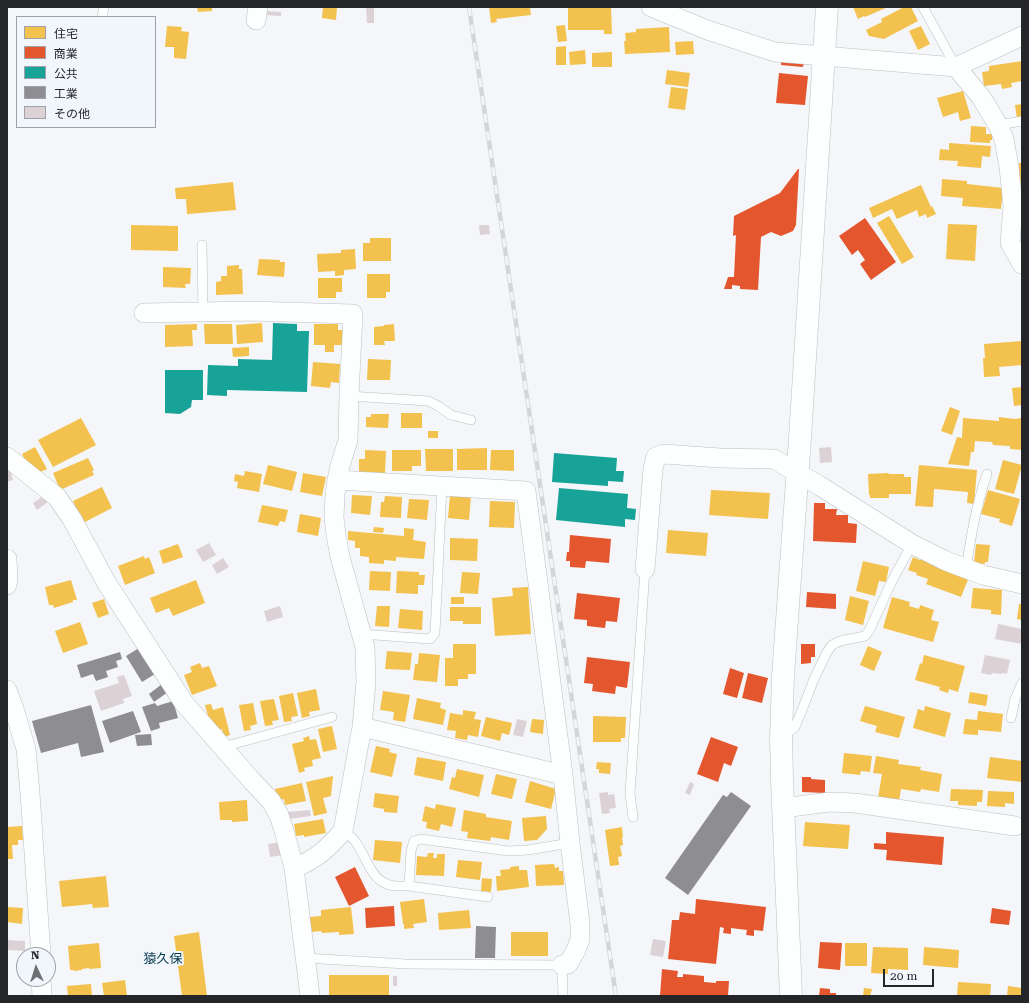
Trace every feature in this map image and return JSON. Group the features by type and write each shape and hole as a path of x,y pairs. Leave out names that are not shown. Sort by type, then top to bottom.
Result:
{"street":[{"path":"651,7 710,31 775,52 956,67 1022,36"},
{"path":"791,996 783,808 783,676 798,473 827,7"},
{"path":"956,67 981,97 998,125 1004,139 1009,167 1013,208 1010,243 1022,264"},
{"path":"144,314 250,311 353,314 348,440 337,480 334,517 340,557 365,647 366,682 362,727 343,831 320,855 294,868"},
{"path":"645,569 653,468 656,457 664,454 720,458 774,459 912,544 966,569 983,575 1022,584"},
{"path":"7,457 57,497 72,519 106,582 184,703 271,801 279,815 294,868 310,996"},
{"path":"337,480 526,491 563,775 579,917 580,939 568,964 562,965"},
{"path":"7,559 7,585"},
{"path":"7,690 26,749 40,947"},
{"path":"362,727 563,775"},
{"path":"783,808 829,802 855,803 1015,826"}],"lane":[{"path":"922,7 956,67"},
{"path":"998,125 1022,121"},
{"path":"202,245 203,312"},
{"path":"349,396 428,401 451,415 471,420"},
{"path":"966,569 974,521 981,491 988,474"},
{"path":"361,634 430,639 435,633 442,486"},
{"path":"782,738 795,727 826,652 832,645 840,641 865,636 869,631 892,580 912,544"},
{"path":"633,817 630,793 645,569"},
{"path":"1011,718 1015,699 1022,684"},
{"path":"223,747 332,717"},
{"path":"343,831 355,841 370,869 385,884 391,886 409,886 488,897"},
{"path":"409,886 411,851 414,841 421,839 508,851 528,850 570,843"},
{"path":"305,958 406,964 562,965 563,996"}],"building: 住宅":[{"path":"197,7 212,7 212,11 198,12"},
{"path":"323,7 337,7 336,20 322,18"},
{"path":"489,7 530,7 531,15 496,19 497,22 491,23"},
{"path":"568,7 611,7 612,34 604,34 604,30 568,30"},
{"path":"853,7 888,7 858,19"},
{"path":"904,7 911,7 918,21 884,39 869,36 866,30 882,22 881,19"},
{"path":"565,25 567,41 558,42 556,26"},
{"path":"167,26 182,27 181,31 189,32 186,59 174,58 174,47 165,47"},
{"path":"921,26 930,44 918,50 909,31"},
{"path":"669,27 670,52 625,54 625,33 636,32 636,29"},
{"path":"693,41 694,54 676,55 675,42"},
{"path":"566,46 566,65 556,65 556,47"},
{"path":"585,50 586,64 570,65 569,52"},
{"path":"612,52 612,67 592,67 592,53"},
{"path":"1022,61 1022,81 1011,83 1012,87 1002,89 1001,84 984,86 982,72 989,71 989,66"},
{"path":"667,70 690,73 688,87 665,84"},
{"path":"671,87 688,89 685,110 668,108"},
{"path":"963,91 971,118 960,121 958,112 943,117 937,98"},
{"path":"1022,104 1022,118 1017,119 1015,105"},
{"path":"971,126 986,127 986,134 993,134 990,143 970,142"},
{"path":"949,143 991,146 990,157 982,156 981,168 957,166 958,161 939,160 940,149 949,150"},
{"path":"1019,163 1022,163 1022,182 1017,181"},
{"path":"942,179 967,181 967,184 1003,188 1001,209 962,206 963,198 941,196"},
{"path":"233,182 236,210 187,214 186,199 176,199 175,188"},
{"path":"921,185 931,207 932,206 936,214 927,218 926,214 919,217 917,210 897,219 892,209 873,218 869,208"},
{"path":"889,216 914,257 902,264 877,223"},
{"path":"948,224 977,225 975,261 946,259"},
{"path":"131,225 178,226 178,251 131,250"},
{"path":"370,238 391,238 391,261 363,261 363,243 370,243"},
{"path":"355,249 356,269 344,270 344,275 335,276 335,271 318,272 317,254 341,253 341,250"},
{"path":"259,259 280,260 280,262 285,262 284,277 257,275"},
{"path":"239,265 239,269 242,269 243,294 216,295 216,282 221,281 221,276 227,276 227,266"},
{"path":"163,267 191,268 190,284 185,284 186,288 163,287"},
{"path":"367,274 390,274 390,292 386,292 386,298 367,298"},
{"path":"318,278 342,278 342,292 336,292 336,298 318,298"},
{"path":"262,323 263,342 237,344 236,325"},
{"path":"197,324 197,330 192,330 193,346 165,347 165,325"},
{"path":"204,324 232,324 233,344 205,344"},
{"path":"314,324 338,324 338,330 343,330 343,345 334,345 334,352 325,352 325,345 314,345"},
{"path":"394,324 395,341 384,341 385,345 374,345 374,327"},
{"path":"1022,341 1022,365 999,367 1000,376 984,377 984,344"},
{"path":"249,347 249,356 233,357 232,348"},
{"path":"368,359 391,360 390,380 367,380"},
{"path":"313,362 340,364 339,383 331,382 330,388 311,386"},
{"path":"1022,387 1022,405 1014,406 1012,388"},
{"path":"950,407 960,411 952,435 941,431"},
{"path":"401,413 422,413 422,428 401,428"},
{"path":"371,414 389,414 388,428 366,427 366,417 371,417"},
{"path":"999,417 1015,419 1022,418 1022,450 1010,449 1010,446 993,445 992,442 975,441 974,452 971,452 969,466 948,464 957,437 962,438 963,418 999,421"},
{"path":"81,418 96,445 53,467 38,440"},
{"path":"428,431 438,431 438,438 428,438"},
{"path":"35,447 47,469 36,474 30,470 22,454"},
{"path":"487,448 487,470 457,470 457,449"},
{"path":"425,449 453,449 453,471 426,471"},
{"path":"365,450 386,451 385,473 359,472 359,459 365,459"},
{"path":"392,450 421,450 421,466 412,466 412,471 392,471"},
{"path":"491,450 514,450 514,471 490,470"},
{"path":"88,458 94,470 92,471 94,475 60,490 53,473"},
{"path":"1003,460 1022,465 1014,494 995,489"},
{"path":"268,465 297,472 292,491 263,484"},
{"path":"919,465 977,470 974,504 967,503 968,492 934,489 933,507 915,506"},
{"path":"245,471 262,474 259,492 237,488 238,482 234,481 235,474 244,476"},
{"path":"303,473 326,477 322,496 300,492"},
{"path":"868,474 904,474 904,477 911,477 911,494 889,494 889,498 870,498"},
{"path":"102,487 112,508 83,523 73,501"},
{"path":"711,490 770,493 768,519 709,515"},
{"path":"988,490 1020,499 1012,526 999,522 1000,519 981,514"},
{"path":"352,495 372,496 370,515 351,513"},
{"path":"450,495 471,496 469,520 448,518"},
{"path":"385,496 402,497 401,518 380,517 381,502 384,502"},
{"path":"409,499 429,500 427,520 407,518"},
{"path":"490,501 515,502 514,528 489,527"},
{"path":"262,505 288,510 285,522 280,521 278,526 258,522"},
{"path":"300,514 321,518 318,536 297,532"},
{"path":"374,527 384,528 383,533 373,532"},
{"path":"404,528 414,529 413,540 426,542 424,559 396,557 396,561 384,560 384,564 369,563 369,557 360,556 360,548 355,548 355,541 348,540 348,531 404,536"},
{"path":"668,530 708,533 706,556 666,553"},
{"path":"450,538 478,539 477,561 450,560"},
{"path":"178,544 183,557 163,564 159,551"},
{"path":"976,544 990,545 988,562 985,562 985,564 974,563"},
{"path":"144,556 145,559 149,557 155,573 125,585 118,566"},
{"path":"913,557 969,577 961,597 926,584 928,579 916,575 917,573 908,570"},
{"path":"863,561 889,567 886,582 879,581 875,596 856,591"},
{"path":"370,571 391,572 390,591 369,590"},
{"path":"397,571 419,572 419,575 425,575 424,585 418,585 418,594 396,593"},
{"path":"462,572 480,573 478,594 460,593"},
{"path":"71,580 77,600 73,600 73,602 54,608 53,605 49,605 45,587"},
{"path":"196,580 205,603 173,616 169,608 156,613 150,598"},
{"path":"528,587 531,634 495,636 492,598 513,596 512,588"},
{"path":"973,588 1002,590 1001,615 991,614 991,610 971,608"},
{"path":"850,596 869,601 863,625 845,620"},
{"path":"451,597 464,597 464,604 451,604"},
{"path":"892,597 910,602 909,606 919,609 920,605 934,610 931,620 939,622 933,642 883,628"},
{"path":"104,599 109,614 98,618 92,603"},
{"path":"1019,604 1022,604 1022,620 1017,619"},
{"path":"377,606 390,606 389,627 375,626"},
{"path":"450,607 481,607 481,624 463,624 463,621 450,621"},
{"path":"400,609 423,611 422,630 398,628"},
{"path":"80,622 88,644 63,653 55,631"},
{"path":"453,644 476,644 476,674 468,674 468,679 458,679 458,686 445,686 445,658 453,658"},
{"path":"868,646 882,652 874,671 860,665"},
{"path":"387,651 412,653 410,670 385,669"},
{"path":"419,653 440,655 437,682 413,680 415,664 418,664"},
{"path":"924,655 965,666 958,692 949,689 948,693 939,690 940,687 915,680"},
{"path":"200,663 202,668 209,666 217,686 192,695 184,675 192,672 190,667"},
{"path":"316,689 320,710 309,712 310,716 302,718 297,693"},
{"path":"383,691 410,695 405,722 393,720 394,712 380,710"},
{"path":"970,692 988,695 986,706 968,703"},
{"path":"293,693 298,716 291,717 292,721 284,722 279,696"},
{"path":"417,698 441,703 440,708 446,710 443,725 413,719"},
{"path":"274,699 279,720 272,721 273,725 265,726 260,701"},
{"path":"253,703 257,724 250,726 251,730 244,731 239,705"},
{"path":"211,704 213,710 223,707 230,735 224,737 222,729 218,731 216,725 211,727 205,705"},
{"path":"865,706 905,717 899,738 875,732 877,726 860,721"},
{"path":"925,706 951,713 945,737 913,728 918,709 924,711"},
{"path":"463,710 476,712 474,719 481,720 478,737 468,735 467,740 455,738 456,731 447,730 450,713 463,715"},
{"path":"978,711 1003,714 1001,732 978,730 978,735 963,734 965,719 977,720"},
{"path":"593,716 626,717 625,738 621,738 621,742 593,742"},
{"path":"486,717 512,723 509,735 502,733 500,741 481,736"},
{"path":"532,719 544,720 543,734 530,732"},
{"path":"332,726 337,749 323,752 318,729"},
{"path":"309,736 310,740 316,739 321,758 312,760 313,766 304,768 305,771 299,773 292,744 304,741 303,738"},
{"path":"376,746 390,749 389,752 397,754 392,777 370,772"},
{"path":"844,753 872,756 870,772 861,771 860,775 842,773"},
{"path":"876,756 899,760 898,764 921,767 920,770 942,774 939,792 921,789 920,792 901,789 899,801 878,798 882,774 873,773"},
{"path":"417,757 446,762 443,781 414,775"},
{"path":"990,757 1022,761 1022,782 987,778"},
{"path":"597,762 611,763 610,774 599,773 599,769 596,769"},
{"path":"457,769 484,775 479,797 449,789 452,777 455,778"},
{"path":"496,774 517,779 512,799 491,794"},
{"path":"333,776 331,796 323,798 327,813 314,816 306,782"},
{"path":"530,781 556,789 551,809 525,802"},
{"path":"302,783 306,801 285,805 284,799 277,801 275,789"},
{"path":"951,789 983,790 982,802 977,802 977,806 958,805 958,801 950,801"},
{"path":"988,791 1014,792 1014,804 1005,803 1005,807 987,806"},
{"path":"375,793 399,796 397,813 384,812 384,809 373,807"},
{"path":"247,800 248,821 232,822 232,820 220,820 219,802"},
{"path":"436,804 456,808 452,827 441,824 439,831 426,828 427,822 422,821 425,806 435,809"},
{"path":"464,810 486,814 486,817 512,821 509,840 491,837 490,841 467,838 468,832 461,831"},
{"path":"546,816 547,829 537,840 524,841 522,818"},
{"path":"323,819 326,833 304,837 304,835 296,836 294,824"},
{"path":"805,822 850,825 848,849 803,846"},
{"path":"22,826 23,840 18,840 18,845 12,845 13,859 7,859 7,827"},
{"path":"622,827 623,845 620,846 622,856 618,857 619,865 610,866 605,830"},
{"path":"375,840 402,842 400,863 373,860"},
{"path":"428,853 434,853 433,858 437,858 437,854 445,854 444,876 416,875 417,856 427,857"},
{"path":"458,860 482,862 480,880 456,877"},
{"path":"554,864 555,868 559,867 559,871 563,871 564,885 536,886 535,865"},
{"path":"519,866 519,870 527,870 529,887 497,891 496,876 501,876 500,870"},
{"path":"106,876 109,907 93,908 92,904 62,907 59,881"},
{"path":"482,878 492,879 491,892 481,891"},
{"path":"424,899 427,922 413,924 414,928 404,929 400,902"},
{"path":"7,907 23,908 22,924 7,922"},
{"path":"351,907 354,934 339,935 339,932 311,932 309,917 321,916 321,910"},
{"path":"469,910 471,928 439,930 438,913"},
{"path":"199,932 207,996 182,996 174,936"},
{"path":"511,932 548,932 548,956 511,956"},
{"path":"99,943 101,968 89,968 74,971 70,970 68,946"},
{"path":"845,943 867,943 867,966 845,966"},
{"path":"873,947 908,948 908,970 888,969 888,974 871,973"},
{"path":"924,947 959,950 958,968 923,965"},
{"path":"329,975 389,975 389,996 329,996"},
{"path":"125,980 127,996 104,996 102,983"},
{"path":"958,982 991,984 990,996 957,996"},
{"path":"91,984 92,996 68,996 67,986"},
{"path":"1008,986 1022,988 1022,996 1007,996"},
{"path":"864,988 872,989 870,996 863,996"}],"building: 商業":[{"path":"781,60 804,62 803,67 781,65"},
{"path":"779,73 808,76 805,105 776,103"},
{"path":"798,169 796,225 793,231 781,236 771,232 761,237 758,290 740,289 740,286 732,285 732,289 724,289 728,277 734,277 736,235 733,236 734,216 780,193"},
{"path":"865,218 896,262 871,280 860,264 865,260 858,250 852,255 839,236"},
{"path":"814,503 825,503 825,509 837,509 836,515 848,515 848,523 857,524 856,543 813,541"},
{"path":"570,535 611,539 609,563 586,561 585,568 570,567 570,561 566,561 567,552 569,552"},
{"path":"807,592 836,594 836,609 806,607"},
{"path":"577,593 620,598 617,622 606,621 605,628 587,626 587,620 574,619"},
{"path":"801,644 815,644 815,657 811,657 811,663 801,664"},
{"path":"587,657 630,662 627,688 616,686 615,694 592,691 593,684 584,683"},
{"path":"730,668 744,673 737,698 723,694"},
{"path":"748,673 768,678 762,703 742,698"},
{"path":"711,737 738,747 731,766 724,763 718,782 697,774"},
{"path":"802,777 825,780 825,793 802,792"},
{"path":"886,832 944,837 942,865 886,860 887,850 874,849 874,843 886,844"},
{"path":"355,867 369,896 349,906 335,877"},
{"path":"696,899 766,907 763,931 754,930 754,936 746,935 747,930 731,928 731,934 723,933 724,928 720,927 716,964 668,959 672,920 679,920 680,912 695,914"},
{"path":"394,906 395,926 366,928 365,908"},
{"path":"992,908 1011,911 1009,925 990,923"},
{"path":"820,942 842,943 840,970 818,968"},
{"path":"662,969 678,971 677,977 683,977 683,974 704,976 704,982 716,983 716,981 729,981 728,996 660,996"},
{"path":"820,988 830,989 830,993 836,993 836,996 819,996"}],"building: 公共":[{"path":"273,323 297,324 297,331 309,331 307,392 227,390 227,396 207,395 208,365 238,366 238,359 272,360"},
{"path":"165,370 203,370 203,400 192,400 191,407 180,414 165,413"},
{"path":"554,453 617,458 616,471 624,471 623,482 608,481 608,486 552,482"},
{"path":"559,488 628,494 627,508 636,509 635,520 625,519 625,527 556,520"}],"building: 工業":[{"path":"139,648 155,674 142,682 126,656"},
{"path":"120,652 122,659 116,661 118,667 106,671 108,677 96,681 93,674 81,678 77,665"},
{"path":"162,684 168,692 154,702 149,694"},
{"path":"173,701 178,718 159,723 160,728 151,731 142,707 155,703 157,706"},
{"path":"91,705 104,752 81,757 78,743 41,753 32,721"},
{"path":"133,711 141,732 110,743 102,721"},
{"path":"151,734 152,745 137,746 135,735"},
{"path":"731,792 751,806 688,895 665,878 723,795 727,797"},
{"path":"476,926 496,927 495,958 475,958"}],"building: その他":[{"path":"366,7 374,7 374,23 367,23"},
{"path":"265,11 281,12 281,16 265,15"},
{"path":"479,225 489,225 490,234 480,235"},
{"path":"831,447 832,462 820,463 819,448"},
{"path":"7,466 9,466 13,480 7,482"},
{"path":"43,496 48,502 37,510 33,503"},
{"path":"209,543 216,555 203,562 196,550"},
{"path":"223,558 229,567 217,574 212,565"},
{"path":"280,606 283,617 267,622 264,611"},
{"path":"998,624 1022,629 1022,644 995,639"},
{"path":"985,655 1010,660 1007,674 992,673 991,675 981,673"},
{"path":"124,675 132,696 123,699 124,703 101,711 94,691 119,683 117,677"},
{"path":"517,719 527,721 523,737 513,735"},
{"path":"690,782 694,784 690,795 685,793"},
{"path":"608,792 608,795 614,794 616,808 609,809 610,813 602,814 599,793"},
{"path":"310,810 311,816 288,819 287,812"},
{"path":"281,842 283,855 270,857 268,844"},
{"path":"653,939 666,941 663,957 650,955"},
{"path":"8,940 25,941 25,947 16,947 16,950 8,950"},
{"path":"393,976 397,976 397,986 393,986"}],"railway":[{"path":"469,7 616,996"}],"district":[{"name":"猿久保","path":"163,959"}]}
